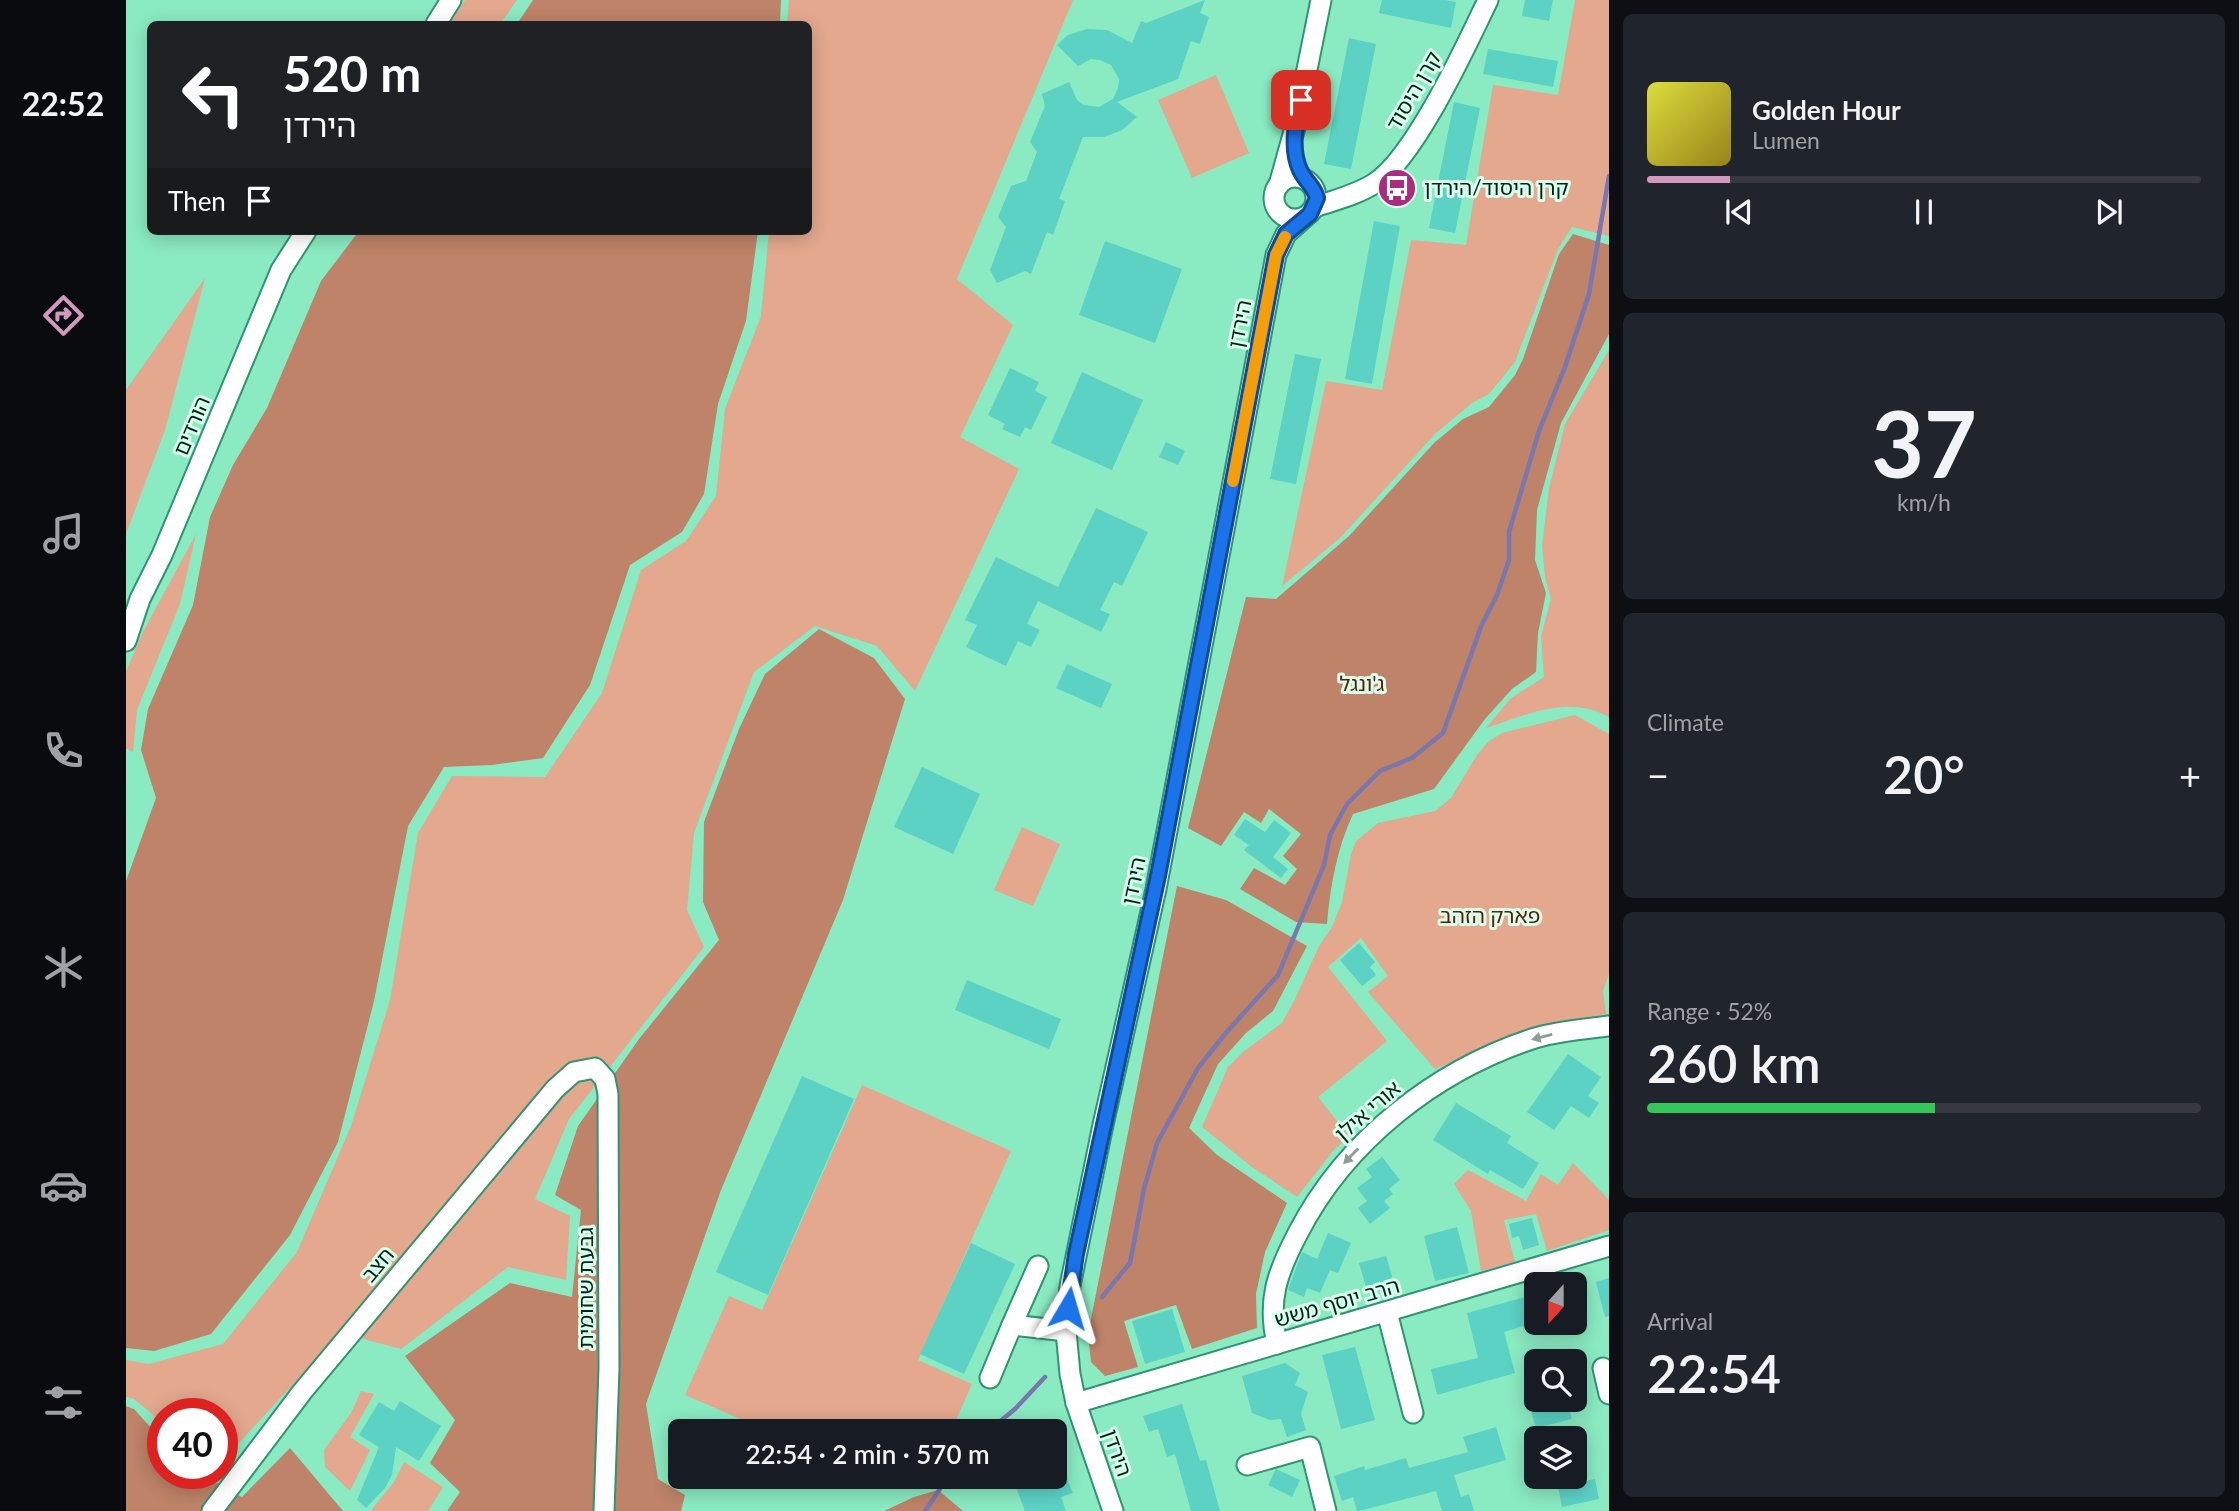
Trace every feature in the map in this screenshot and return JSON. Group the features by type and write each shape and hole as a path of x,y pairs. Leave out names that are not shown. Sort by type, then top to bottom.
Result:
{"street":[{"path":"438,21 451,0"},
{"path":"1296,124 1296,157 1317,198 1309,213 1297,220 1284,217 1273,198 1296,124 1321,0"},
{"name":"קרן היסוד","path":"1309,213 1375,183 1404,155 1420,130 1488,0"},
{"path":"1279,185 1291,177 1326,190 1361,190"},
{"name":"הירדן","path":"1113,1511 1076,1403 1066,1331 1076,1254 1158,876 1276,255 1275,205"},
{"name":"הירדן","path":"1276,255 1286,234 1309,213"},
{"name":"הורדים","path":"126,641 140,599 162,555 277,281 304,235"},
{"name":"אורי אילן","path":"1277,1345 1272,1323 1272,1301 1277,1280 1292,1244 1328,1182 1370,1137 1407,1104 1491,1055 1537,1038 1609,1026"},
{"name":"חצב","path":"212,1511 302,1392 555,1088 574,1072 595,1068"},
{"name":"גבעת שחומית","path":"595,1068 605,1079 608,1094 609,1368 604,1511"},
{"name":"הרב יוסף משש","path":"1076,1403 1609,1246"},
{"path":"990,1378 1038,1266"},
{"path":"1387,1312 1413,1413"},
{"path":"1012,1325 1066,1331"},
{"path":"1604,1367 1609,1394"},
{"path":"1247,1465 1310,1447 1326,1511"}],"green space":[{"path":"465,0 517,0 502,21 452,21"},
{"path":"533,0 781,0 780,21 519,21"},
{"path":"789,0 1073,0 957,279 1013,325 960,437 1019,469 915,691 877,646 815,626 754,672 694,833 687,910 704,947 569,1119 535,1199 570,1216 566,1280 508,1267 401,1349 341,1333 238,1444 238,1398 147,1398 147,1410 134,1399 126,1397 126,1360 149,1364 223,1344 297,1252 351,1126 390,1000 418,833 452,776 545,777 602,693 641,570 686,541 716,496 725,409 761,316 769,235 812,235 812,21 787,21"},
{"path":"1575,0 1609,0 1609,236 1572,227 1558,249 1515,362 1489,394 1472,403 1435,434 1340,538 1282,586 1326,381 1382,390 1411,240 1466,245 1493,85 1558,95"},
{"path":"1216,75 1249,153 1192,178 1158,100"},
{"name":"ג'ונגל","path":"1573,234 1609,245 1609,334 1561,423 1537,510 1535,560 1546,593 1538,633 1536,672 1512,689 1485,719 1434,789 1353,814 1335,868 1327,924 1296,922 1240,889 1254,868 1285,885 1297,869 1283,856 1301,834 1269,809 1261,823 1244,812 1221,846 1188,828 1246,597 1276,599 1349,536 1435,442 1463,419 1489,407 1515,375 1523,359 1559,254"},
{"path":"356,235 757,235 746,321 718,404 704,494 682,532 630,565 590,685 543,758 492,765 444,767 408,826 374,1001 338,1142 290,1235 211,1334 154,1351 126,1348 126,881 156,798 141,750 148,709 193,605 210,517 233,465 267,408 321,281"},
{"path":"205,278 165,430 126,534 126,390"},
{"path":"1609,350 1609,717 1594,710 1563,707 1532,713 1486,728 1511,698 1544,677 1541,636 1551,599 1545,577 1542,546 1549,488 1565,424"},
{"path":"196,534 180,604 137,710 133,752 126,748 126,671 144,630"},
{"path":"819,629 874,658 905,699 843,900 721,1190 646,1404 658,1479 668,1485 668,1489 675,1489 685,1495 681,1511 447,1511 460,1492 430,1463 455,1420 405,1356 510,1283 572,1297 581,1210 555,1195 578,1126 639,1039 719,940 703,902 704,822 739,729 765,674"},
{"name":"פארק הזהב","path":"1575,715 1609,734 1609,974 1603,991 1606,1014 1540,1026 1435,1069 1368,992 1388,976 1361,938 1328,967 1387,1041 1318,1097 1349,1136 1333,1151 1297,1197 1252,1167 1202,1127 1228,1067 1243,1052 1282,1023 1295,999 1342,902 1356,841 1378,823 1435,811 1451,798 1488,742 1502,733"},
{"path":"1022,827 1060,844 1033,906 994,890"},
{"path":"1177,886 1226,900 1307,946 1273,1011 1246,1033 1218,1064 1189,1128 1217,1155 1287,1203 1265,1252 1256,1294 1257,1328 1192,1349 1176,1305 1124,1321 1138,1367 1105,1376 1091,1362 1088,1334"},
{"path":"862,1085 1011,1151 918,1360 972,1384 956,1419 740,1419 685,1395 729,1296 762,1310"},
{"path":"1573,1163 1609,1200 1609,1230 1547,1251 1536,1214 1504,1220 1515,1262 1481,1271 1471,1211 1454,1184 1468,1170 1526,1201 1541,1174 1558,1185"},
{"path":"361,1391 374,1394 350,1437 370,1450 350,1491 325,1467 324,1450 351,1413"},
{"path":"126,1406 134,1409 147,1423 147,1489 226,1489 242,1497 290,1448 343,1511 126,1511"},
{"path":"404,1462 443,1487 428,1511 373,1511 394,1482"},
{"path":"938,1490 963,1511 884,1511 914,1497"}],"building":[{"path":"1205,0 1200,13 1209,17 1200,44 1191,41 1178,79 1117,102 1137,117 1122,130 1104,137 1083,137 1059,199 1065,201 1053,235 1047,232 1031,274 1025,271 997,283 990,270 1006,227 998,217 1011,186 1026,181 1037,152 1030,142 1045,106 1042,94 1069,82 1077,100 1084,105 1099,107 1113,99 1118,88 1119,79 1111,65 1091,59 1078,66 1057,45 1068,35 1087,29 1107,30 1132,43 1141,21 1146,23"},
{"path":"1382,0 1456,2 1451,28 1379,13"},
{"path":"1525,0 1553,0 1549,21 1522,16"},
{"path":"1349,38 1376,44 1351,169 1324,164"},
{"path":"1488,49 1558,61 1553,87 1483,74"},
{"path":"1454,102 1480,108 1455,233 1429,228"},
{"path":"1374,221 1400,226 1372,384 1345,379"},
{"path":"1105,241 1182,269 1155,343 1079,315"},
{"path":"1295,354 1321,359 1296,484 1270,479"},
{"path":"1010,368 1039,382 1035,391 1047,397 1031,430 1025,427 1020,437 1002,429 1005,424 988,415"},
{"path":"1082,372 1143,400 1112,470 1051,443"},
{"path":"1166,442 1185,451 1178,465 1159,457"},
{"path":"1096,508 1148,532 1122,586 1114,582 1100,610 1110,614 1101,632 1038,601 1027,624 1040,630 1031,647 1018,641 1006,666 966,647 977,625 965,620 996,557 1058,587"},
{"path":"1067,664 1112,684 1101,708 1056,688"},
{"path":"922,767 980,794 953,854 894,827"},
{"path":"1245,819 1265,832 1274,820 1291,833 1273,857 1288,869 1281,878 1244,850 1249,845 1234,835"},
{"path":"1359,943 1375,962 1370,967 1376,975 1362,986 1340,960"},
{"path":"967,980 1061,1019 1049,1049 955,1010"},
{"path":"1568,1054 1601,1077 1588,1096 1599,1103 1589,1118 1571,1106 1554,1130 1527,1112"},
{"path":"802,1076 854,1099 768,1295 716,1272"},
{"path":"1456,1103 1511,1136 1507,1143 1539,1163 1523,1189 1490,1170 1488,1174 1433,1140"},
{"path":"1382,1157 1400,1180 1389,1189 1393,1194 1384,1201 1390,1208 1370,1224 1358,1208 1367,1201 1357,1188 1372,1177 1366,1169"},
{"path":"1532,1218 1539,1245 1523,1250 1519,1236 1512,1238 1509,1224"},
{"path":"1457,1227 1469,1273 1435,1281 1424,1236"},
{"path":"1328,1233 1351,1243 1338,1273 1330,1270 1320,1293 1307,1288 1304,1297 1288,1290 1302,1252 1317,1259"},
{"path":"971,1243 1015,1264 964,1374 920,1354"},
{"path":"1386,1256 1395,1286 1368,1294 1359,1263"},
{"path":"1609,1278 1609,1316 1605,1317 1596,1282"},
{"path":"1524,1297 1524,1326 1504,1332 1515,1373 1437,1395 1431,1369 1478,1358 1467,1313"},
{"path":"1172,1309 1185,1352 1145,1364 1132,1321"},
{"path":"1355,1347 1375,1420 1341,1429 1322,1355"},
{"path":"1285,1363 1300,1373 1295,1385 1308,1392 1301,1414 1306,1430 1287,1437 1281,1419 1270,1420 1252,1413 1242,1376"},
{"path":"400,1401 441,1426 419,1461 396,1447 392,1475 385,1488 366,1508 357,1500 379,1447 359,1435 379,1402 394,1411"},
{"path":"1182,1404 1200,1461 1206,1460 1220,1511 1191,1511 1175,1454 1167,1457 1158,1429 1149,1432 1143,1416"},
{"path":"1532,1412 1570,1412 1572,1419 1535,1426"},
{"path":"1496,1427 1506,1460 1454,1475 1461,1497 1469,1494 1474,1511 1442,1511 1436,1491 1359,1511 1353,1497 1342,1501 1334,1476 1364,1466 1365,1470 1406,1458 1409,1468 1468,1452 1463,1437"},
{"path":"1276,1469 1300,1480 1292,1497 1268,1485"},
{"path":"1067,1478 1073,1493 1061,1497 1066,1511 1025,1511 1017,1489 1067,1489"},
{"path":"1595,1479 1599,1499 1562,1507 1558,1489 1587,1489 1587,1481"}],"waterway":[{"path":"1102,1297 1130,1263 1144,1189 1157,1143 1198,1068 1278,975 1324,865 1330,835 1347,804 1380,771 1412,758 1443,733 1482,624 1497,595 1509,560 1509,532 1539,431 1565,367 1589,294 1609,176"},
{"path":"1003,1419 1045,1377"},
{"path":"925,1511 940,1489"}],"slow traffic":[{"path":"1233,481 1276,255 1285,237"}],"place":[{"name":"קרן היסוד/הירדן","path":"1397,188"}],"route":[{"path":"1068,1308 1076,1254 1158,876 1276,255 1286,234 1315,208 1317,198 1311,184 1305,180 1296,157 1296,124 1301,100"}]}
